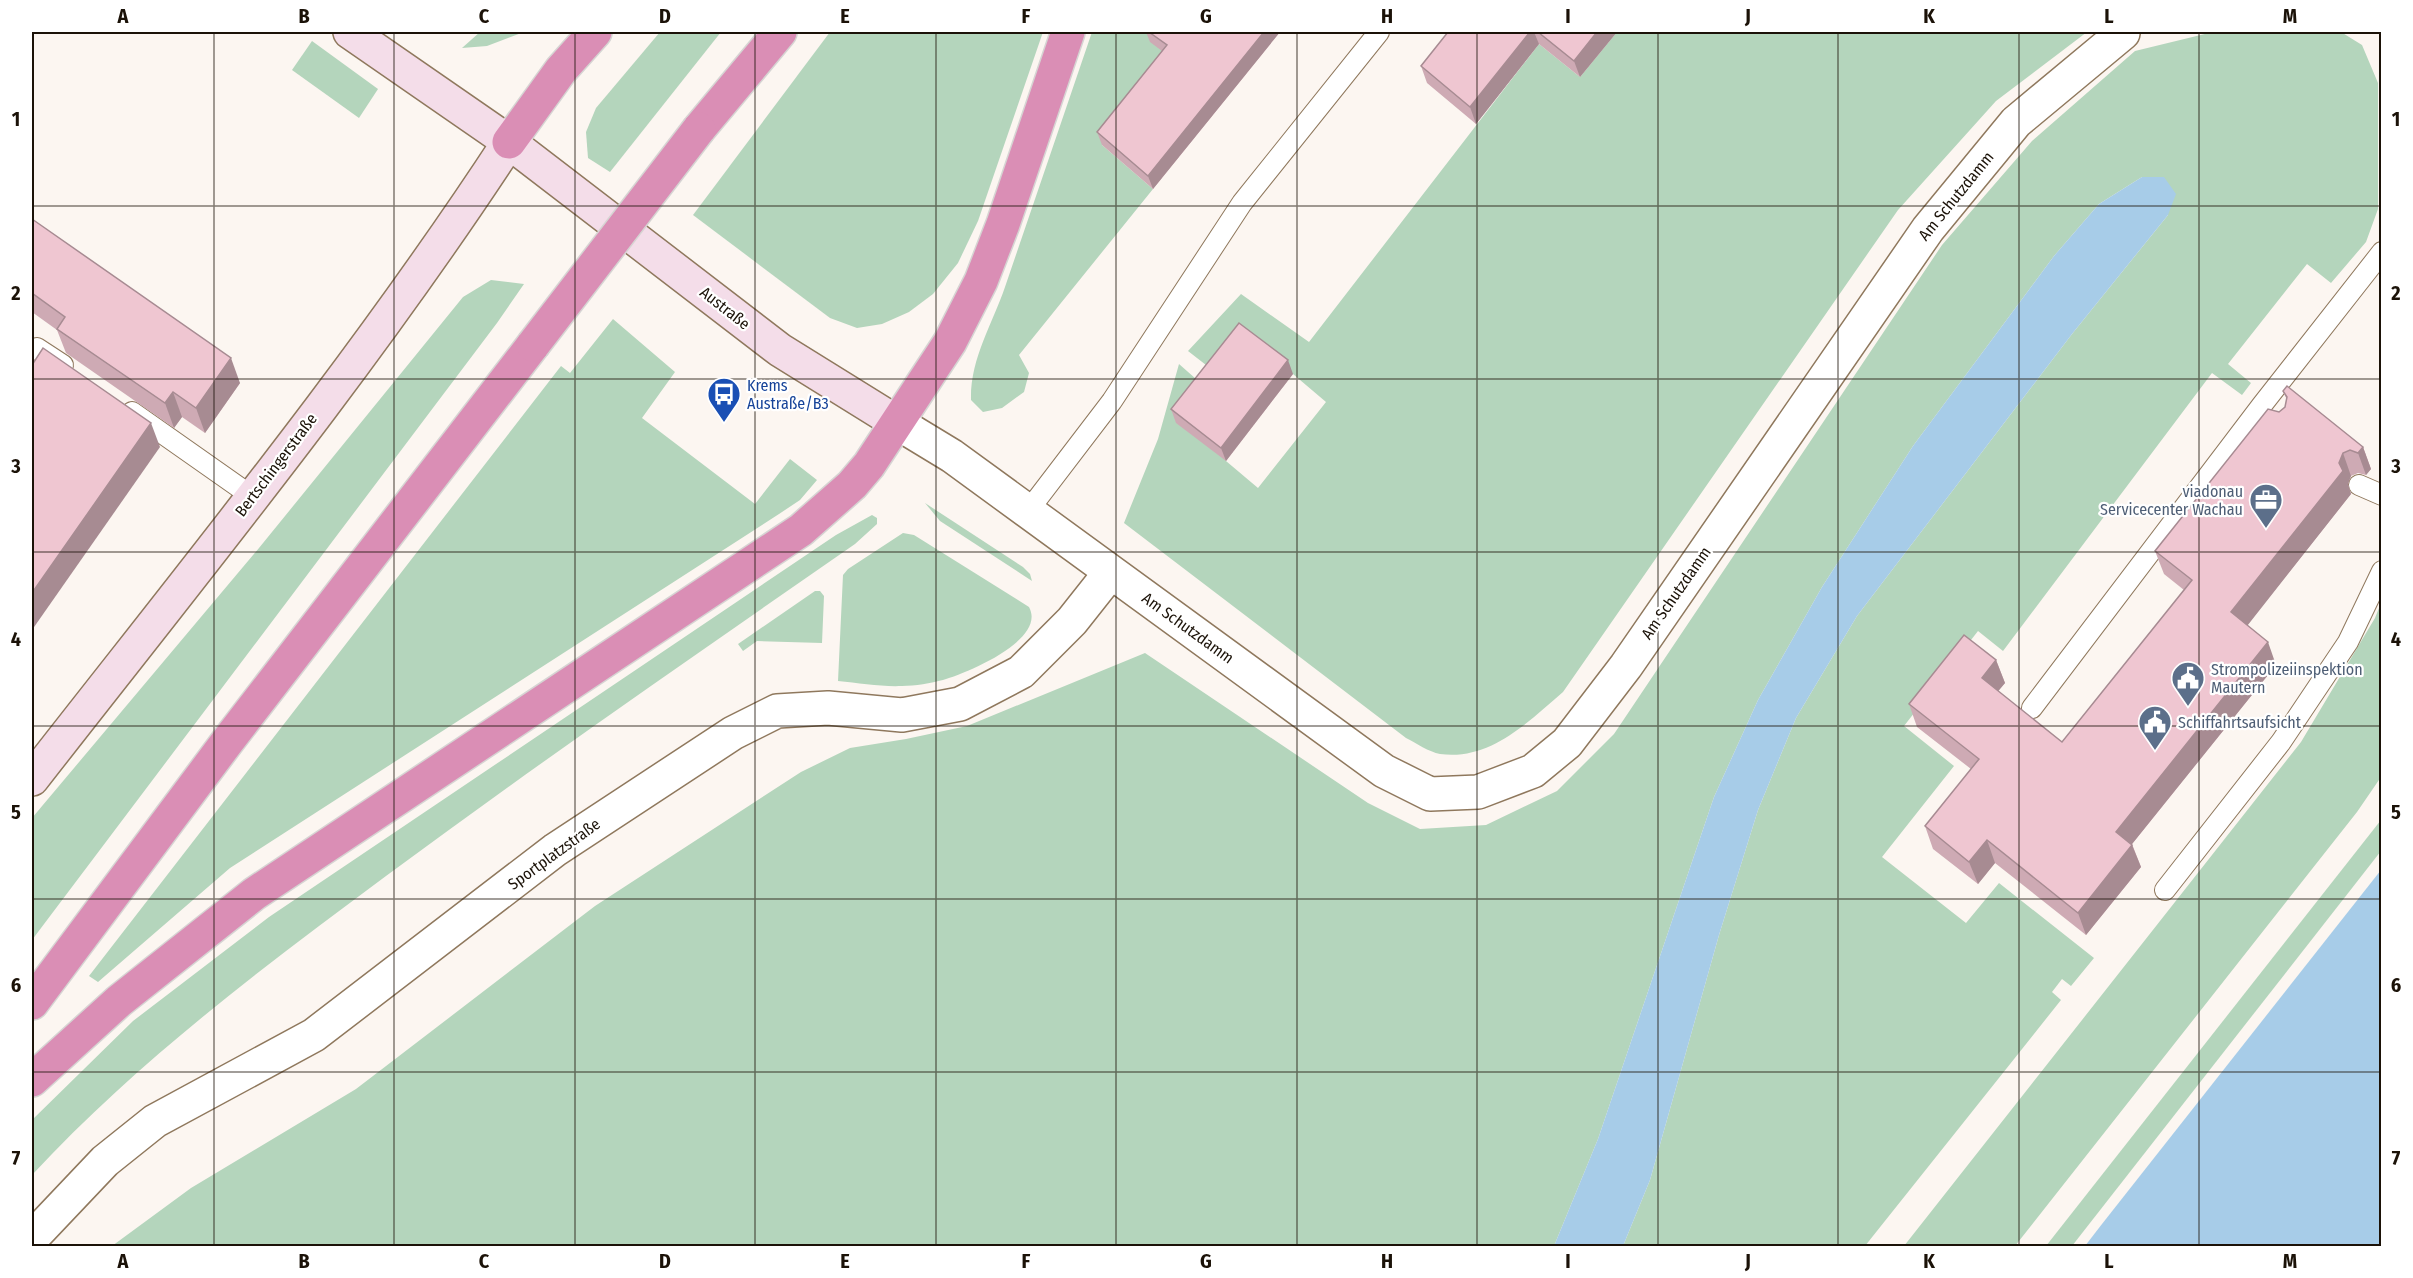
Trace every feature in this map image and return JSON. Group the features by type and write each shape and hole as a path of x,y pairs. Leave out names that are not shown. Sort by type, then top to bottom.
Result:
{"highway":[{"path":"509,142 561,70 595,32"},
{"path":"32,1003 227,741 772,32"},
{"path":"699,129 780,32"},
{"path":"32,1080 118,1001 254,894 801,530 852,485 869,465 950,342 981,281 1003,224 1068,32"}],"street":[{"name":"Austraße","path":"350,32 509,142 780,350 952,456 1110,573"},
{"name":"Am Schutzdamm","path":"1110,573 1384,771 1430,794 1478,792 1533,771 1567,744 1595,709 1928,229 2016,122 2125,32"},
{"name":"Bertschingerstraße","path":"32,779 253,496 414,282 509,142"},
{"name":"Sportplatzstraße","path":"32,1238 105,1161 155,1121 314,1035 555,850 733,733 777,711 828,708 902,715 960,704 1021,672 1072,621 1110,573"}],"lane":[{"path":"1028,511 1112,401 1242,203 1379,32"},
{"path":"2032,708 2269,411 2382,252"},
{"path":"32,350 37,348 75,373"},
{"path":"112,399 253,496"},
{"path":"2359,485 2382,495"},
{"path":"2165,890 2281,742 2348,642 2382,571"}],"green space":[{"path":"480,32 524,32 487,46 462,48"},
{"path":"660,32 721,32 610,172 588,158 586,132 596,108"},
{"path":"830,32 1043,32 978,221 958,263 933,294 909,312 882,324 857,328 830,318 693,215"},
{"path":"1092,32 1158,32 1172,58 1102,145 1153,189 1019,355 1029,373 1024,392 1002,408 983,412 971,400 978,356 1005,287"},
{"path":"1617,32 2087,32 1996,101 1898,210 1563,692 1522,727 1492,745 1458,755 1440,754 1406,738 1124,523 1158,439 1179,364 1204,386 1226,461 1258,488 1326,402 1293,374 1215,372 1188,351 1241,294 1309,342 1539,44 1580,77"},
{"path":"2213,32 2341,32 2362,45 2378,83 2378,209 2366,242 2331,283 2307,264 2228,364 2251,383 2242,395 2212,373 2003,651 1978,631 1904,726 1954,766 1882,857 1966,923 1999,883 2094,958 2071,986 2062,979 2052,992 2061,1000 1865,1246 1623,1246 1650,1180 1719,935 1758,810 1796,718 1857,616 2072,334 2168,215 2142,177 2099,204 2054,256 1913,446 1822,587 1758,700 1714,797 1598,1139 1554,1246 112,1246 191,1188 356,1089 595,906 801,772 850,748 967,726 1145,653 1368,803 1420,829 1486,825 1557,791 1614,734 1942,245 2032,141 2135,51"},
{"path":"312,41 378,89 359,118 292,70"},
{"path":"491,280 524,284 497,323 32,940 32,818 259,548 463,297"},
{"path":"613,319 675,372 642,418 755,504 790,459 817,480 800,500 779,514 230,868 98,982 89,976 561,366 570,373"},
{"path":"925,503 1023,567 1030,574 1032,581 940,521"},
{"path":"872,515 877,518 877,524 855,544 502,791 247,981 115,1093 32,1175 32,1120 133,1021 269,917 836,535"},
{"path":"903,533 914,535 1029,607 1031,619 1027,631 1016,643 986,663 943,680 918,685 894,686 838,681 843,575 848,569"},
{"path":"815,591 820,591 824,596 822,643 757,641 743,651 738,644"},
{"path":"2381,603 2381,777 2357,812 2015,1246 1904,1246 2301,742 2375,618"},
{"path":"2381,820 2381,851 2072,1246 2046,1246"}],"water":[{"path":"2142,177 2164,177 2176,194 2168,215 2072,334 1857,616 1796,718 1758,810 1719,935 1650,1180 1623,1246 1554,1246 1598,1139 1714,797 1758,700 1822,587 1913,446 2054,256 2099,204"},
{"path":"2381,870 2381,1246 2085,1246 2102,1224"}],"building":[{"path":"1149,32 1264,32 1148,176 1097,132 1167,45"},
{"path":"1448,32 1530,32 1470,107 1421,66"},
{"path":"1538,32 1597,32 1574,61"},
{"path":"32,219 231,358 196,408 173,392 165,403 57,329 65,317 32,293"},
{"path":"1239,323 1288,360 1221,448 1171,409"},
{"path":"43,348 151,423 32,593 32,365"},
{"path":"2287,386 2363,447 2358,453 2350,450 2343,453 2339,463 2343,471 2231,612 2268,642 2116,832 2132,845 2078,913 1987,840 1969,862 1925,826 1979,759 1909,704 1964,635 1996,660 1982,678 2062,742 2192,580 2155,551 2268,409 2279,412 2285,407 2287,397 2283,391"}],"place":[{"name":"Krems Austraße/B3","path":"724,423"},
{"name":"viadonau Servicecenter Wachau","path":"2266,529"},
{"name":"Strompolizeiinspektion Mautern","path":"2188,707"},
{"name":"Schiffahrtsaufsicht","path":"2155,751"}]}
